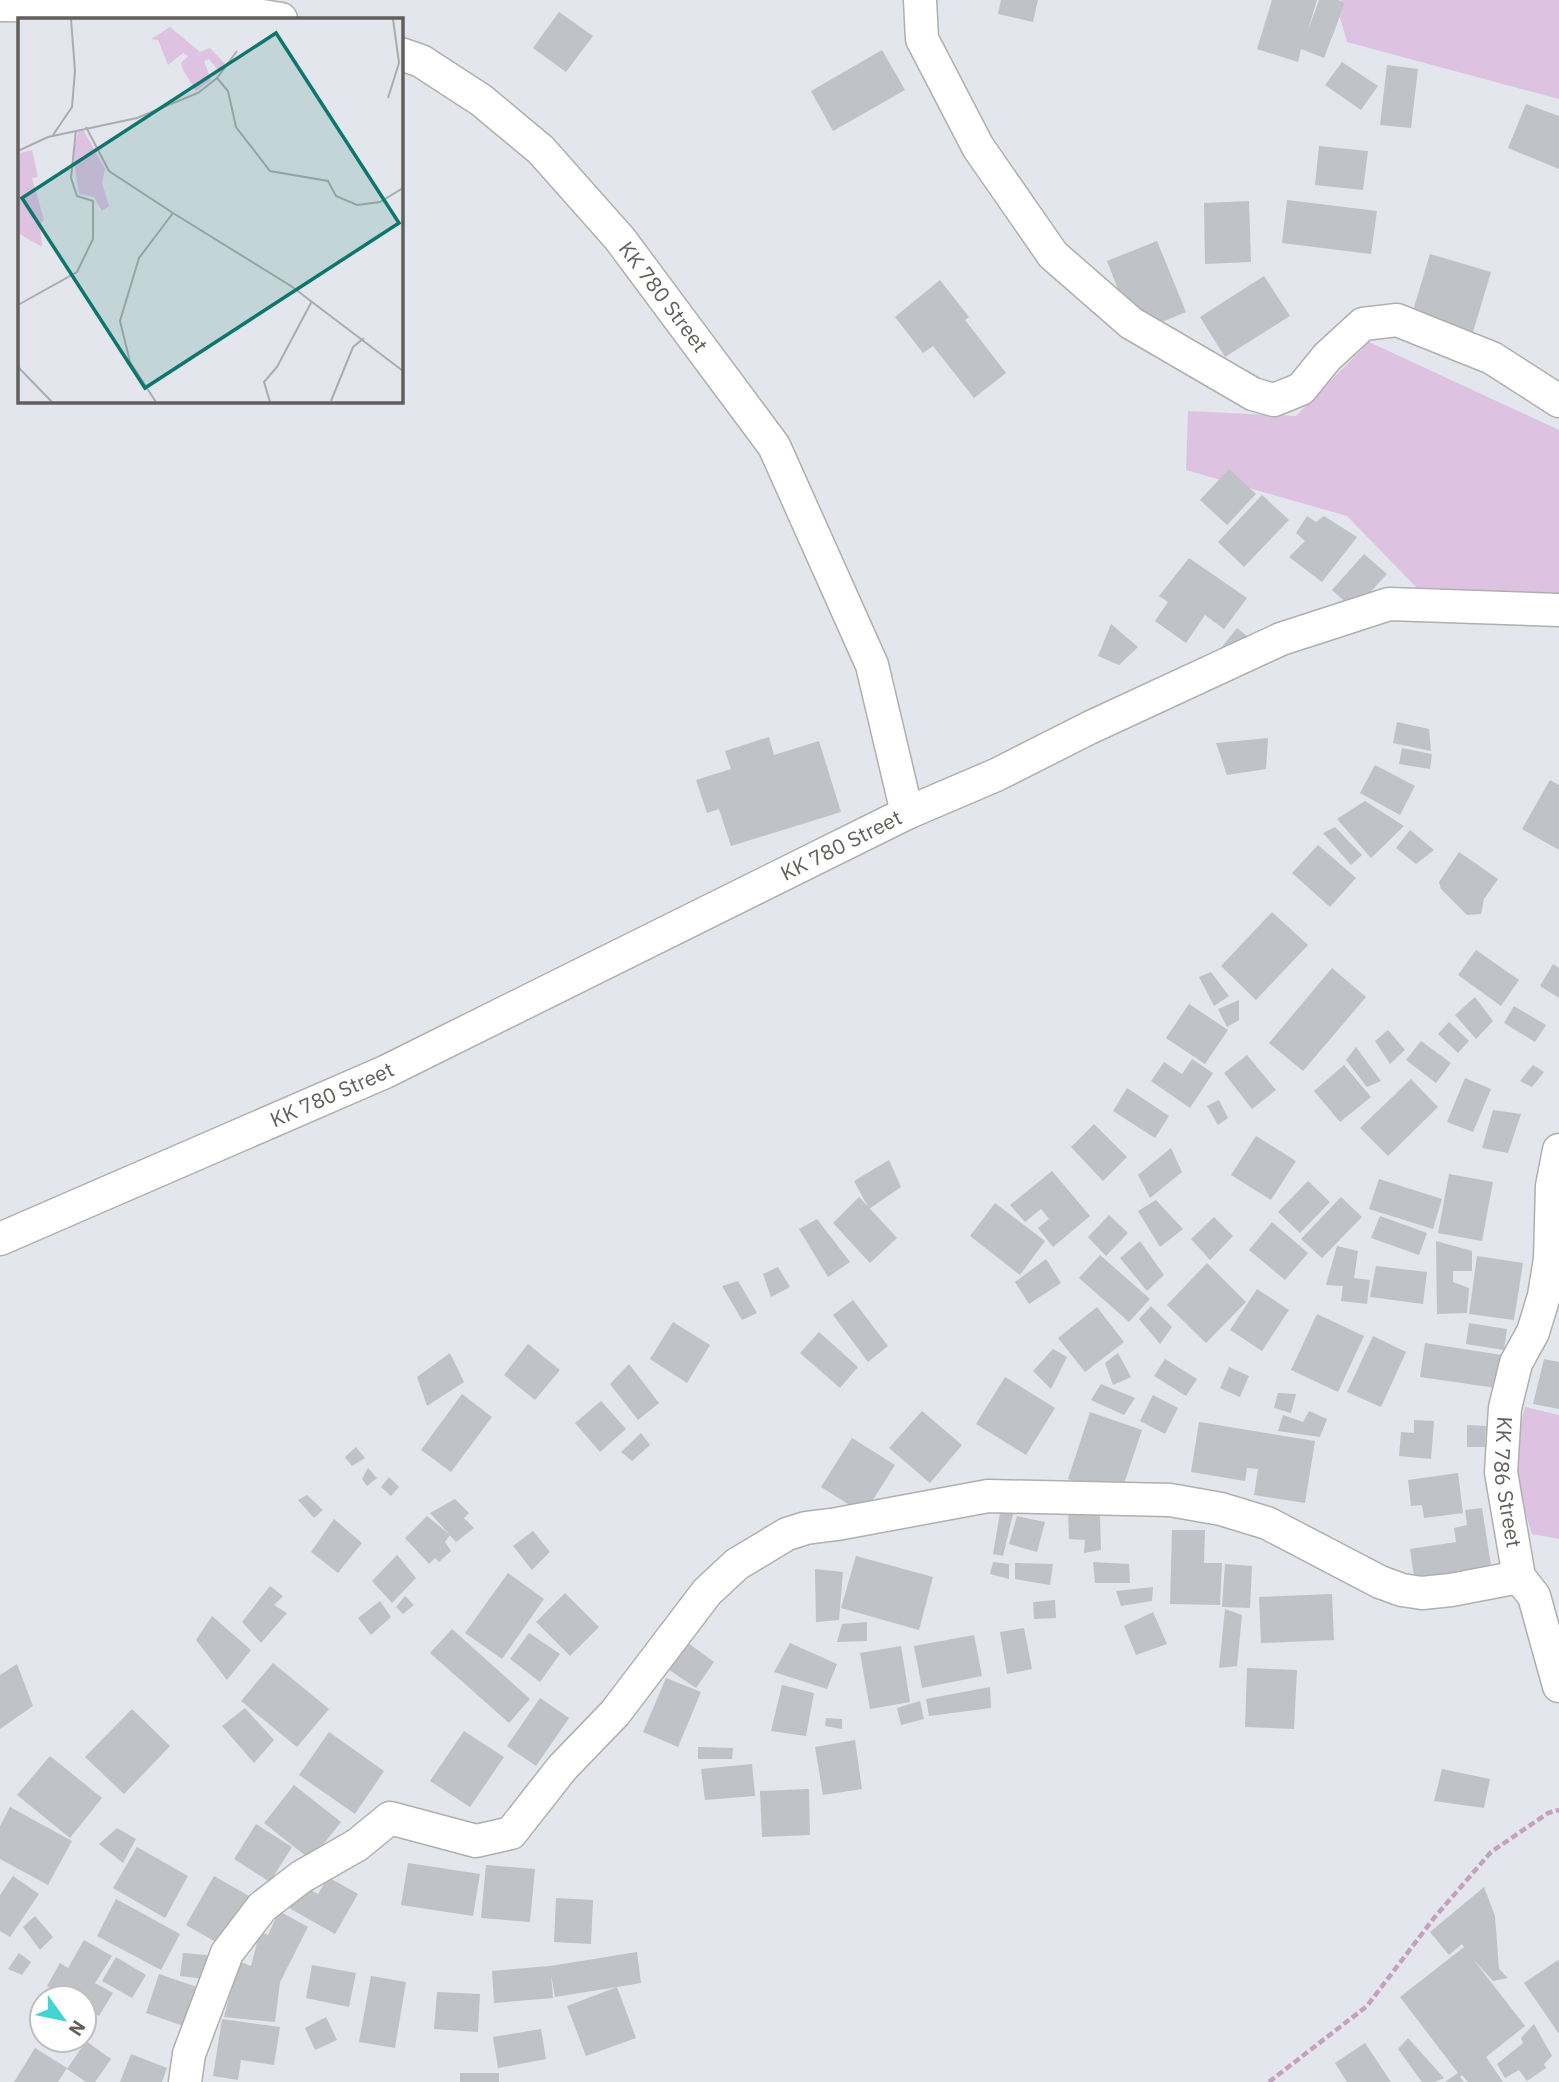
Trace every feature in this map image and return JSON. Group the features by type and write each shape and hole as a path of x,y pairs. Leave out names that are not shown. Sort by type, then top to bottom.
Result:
{"street":[{"path":"920,0 922,39 978,146 1053,255 1131,323 1253,394 1274,400 1301,389 1326,357 1363,324 1397,320 1492,358 1559,401"},
{"path":"0,5 204,7 275,18"},
{"name":"KK 780 Street","path":"0,1239 385,1072 907,813 872,665 774,446 621,239 541,150 481,100 421,61 402,54"},
{"path":"907,813 996,775 1089,728 1282,639 1389,604 1559,610"},
{"name":"KK 786 Street","path":"1559,1150 1552,1186 1550,1259 1544,1296 1533,1332 1516,1363 1504,1408 1501,1472 1519,1577 1534,1595 1559,1686"},
{"path":"185,2082 189,2054 227,1953 262,1907 301,1877 357,1845 390,1818 476,1841 511,1833 562,1768 615,1713 707,1592 737,1564 787,1534 806,1528 988,1496 1170,1500 1221,1509 1267,1523 1380,1582 1402,1590 1422,1593 1451,1590 1519,1577"}],"path":[{"path":"1269,2082 1367,2006 1434,1918 1491,1852 1548,1813 1559,1810"}],"shaded area":[{"path":"1340,0 1559,0 1559,99 1347,42 1340,17 1345,3"},
{"path":"1369,342 1559,430 1559,594 1417,588 1347,516 1186,470 1188,411 1296,416"},
{"path":"1525,1407 1559,1415 1559,1539 1532,1534 1510,1462"}],"building":[{"path":"1001,0 1038,0 1033,22 998,14"},
{"path":"1272,0 1317,0 1307,33 1319,0 1338,0 1345,3 1324,58 1301,49 1298,62 1257,49"},
{"path":"559,12 593,36 566,72 533,48"},
{"path":"882,50 905,90 833,131 811,91"},
{"path":"1342,62 1378,86 1361,110 1325,85"},
{"path":"1387,65 1418,69 1411,128 1380,125"},
{"path":"1526,104 1559,116 1559,169 1508,148"},
{"path":"1319,146 1368,151 1363,190 1315,185"},
{"path":"1287,200 1377,211 1371,254 1282,243"},
{"path":"1249,201 1251,262 1205,264 1204,203"},
{"path":"1157,241 1186,312 1135,333 1107,261"},
{"path":"1430,254 1491,272 1473,332 1412,314"},
{"path":"1264,276 1290,316 1225,357 1200,317"},
{"path":"940,280 969,317 965,320 1006,373 974,398 933,346 923,353 895,317"},
{"path":"1229,469 1256,494 1227,525 1200,500"},
{"path":"1262,495 1289,520 1244,567 1218,542"},
{"path":"1307,516 1316,522 1324,516 1357,537 1322,582 1289,557 1305,541 1296,533"},
{"path":"1364,554 1387,574 1354,610 1332,590"},
{"path":"1189,558 1247,598 1224,629 1205,615 1186,643 1155,621 1168,602 1159,596"},
{"path":"1111,624 1138,647 1119,665 1098,656"},
{"path":"1237,628 1262,648 1217,653"},
{"path":"1397,722 1429,729 1431,751 1393,743"},
{"path":"769,737 774,755 819,741 841,812 731,846 719,809 707,813 696,780 731,769 725,751"},
{"path":"1268,738 1266,769 1227,775 1216,743"},
{"path":"1402,748 1432,754 1430,769 1399,764"},
{"path":"1375,765 1415,786 1400,815 1360,793"},
{"path":"1550,780 1559,785 1559,850 1522,829"},
{"path":"1365,801 1404,826 1371,858 1337,819"},
{"path":"1335,827 1362,855 1351,865 1323,833"},
{"path":"1410,830 1434,850 1416,864 1396,848"},
{"path":"1318,845 1356,878 1330,907 1292,873"},
{"path":"1459,852 1498,879 1484,899 1481,914 1467,915 1441,889 1439,882"},
{"path":"1272,912 1308,945 1256,1000 1221,966"},
{"path":"1476,950 1519,980 1501,1006 1458,975"},
{"path":"1553,964 1559,968 1559,998 1540,986"},
{"path":"1332,968 1366,997 1303,1071 1269,1043"},
{"path":"1211,972 1229,996 1214,1006 1199,977"},
{"path":"1475,997 1493,1021 1476,1039 1455,1015"},
{"path":"1239,1000 1239,1020 1227,1027 1218,1009"},
{"path":"1189,1004 1228,1030 1205,1064 1166,1038"},
{"path":"1514,1006 1546,1025 1535,1042 1504,1023"},
{"path":"1449,1022 1469,1041 1458,1053 1438,1034"},
{"path":"1388,1030 1405,1050 1390,1064 1375,1041"},
{"path":"1421,1041 1451,1063 1436,1083 1406,1060"},
{"path":"1356,1047 1381,1081 1367,1087 1346,1060"},
{"path":"1247,1055 1276,1090 1252,1109 1224,1073"},
{"path":"1192,1059 1213,1073 1190,1108 1151,1081 1164,1062 1182,1074"},
{"path":"1344,1065 1371,1097 1340,1122 1314,1091"},
{"path":"1533,1065 1544,1072 1532,1087 1520,1081"},
{"path":"1465,1078 1491,1089 1473,1132 1447,1122"},
{"path":"1411,1079 1438,1107 1388,1156 1360,1128"},
{"path":"1127,1088 1169,1116 1155,1138 1113,1111"},
{"path":"1219,1100 1228,1118 1218,1125 1207,1106"},
{"path":"1493,1110 1521,1114 1508,1153 1482,1148"},
{"path":"1094,1124 1127,1157 1103,1181 1071,1147"},
{"path":"1256,1136 1296,1161 1271,1200 1231,1175"},
{"path":"1171,1148 1182,1172 1150,1198 1138,1175"},
{"path":"889,1160 901,1187 869,1209 854,1181"},
{"path":"1052,1171 1090,1216 1053,1247 1038,1228 1049,1219 1041,1209 1025,1222 1010,1205"},
{"path":"1449,1174 1493,1182 1482,1241 1438,1233"},
{"path":"1379,1179 1442,1199 1433,1229 1369,1209"},
{"path":"1308,1181 1330,1202 1300,1233 1278,1212"},
{"path":"859,1197 897,1238 870,1263 833,1223"},
{"path":"1341,1197 1362,1217 1322,1258 1301,1239"},
{"path":"1156,1200 1183,1229 1160,1247 1138,1211"},
{"path":"995,1203 1045,1241 1020,1275 970,1236"},
{"path":"1109,1215 1128,1233 1106,1256 1088,1237"},
{"path":"1380,1216 1427,1233 1419,1255 1371,1238"},
{"path":"1214,1217 1233,1236 1210,1260 1191,1239"},
{"path":"817,1219 850,1262 828,1277 799,1229"},
{"path":"1272,1222 1308,1253 1285,1280 1249,1250"},
{"path":"1140,1241 1164,1275 1147,1291 1120,1258"},
{"path":"1436,1241 1472,1251 1472,1271 1453,1271 1453,1282 1469,1288 1467,1313 1437,1314"},
{"path":"1337,1246 1358,1251 1354,1278 1370,1280 1367,1304 1341,1301 1343,1286 1326,1285"},
{"path":"1100,1255 1150,1299 1129,1322 1079,1278"},
{"path":"1477,1256 1523,1263 1514,1320 1469,1314"},
{"path":"1046,1259 1061,1283 1029,1304 1015,1282"},
{"path":"1207,1263 1246,1302 1206,1343 1167,1305"},
{"path":"1376,1266 1427,1272 1423,1304 1370,1297"},
{"path":"778,1267 790,1287 771,1297 763,1274"},
{"path":"738,1281 757,1313 742,1320 722,1286"},
{"path":"1257,1289 1289,1310 1262,1351 1230,1330"},
{"path":"853,1300 888,1346 868,1362 833,1315"},
{"path":"1151,1306 1172,1327 1160,1344 1139,1319"},
{"path":"1097,1307 1124,1342 1085,1372 1058,1338"},
{"path":"1317,1314 1364,1336 1338,1392 1291,1370"},
{"path":"673,1322 710,1345 687,1383 650,1359"},
{"path":"1469,1323 1507,1329 1504,1350 1466,1344"},
{"path":"819,1332 858,1367 840,1388 800,1353"},
{"path":"1373,1336 1406,1352 1381,1407 1347,1392"},
{"path":"1425,1343 1508,1356 1503,1389 1420,1377"},
{"path":"528,1344 560,1370 535,1400 504,1375"},
{"path":"1053,1349 1067,1357 1051,1389 1033,1371"},
{"path":"450,1353 464,1382 427,1406 417,1377"},
{"path":"1118,1353 1131,1377 1113,1385 1105,1363"},
{"path":"1165,1359 1197,1379 1186,1396 1154,1376"},
{"path":"1544,1359 1559,1362 1559,1409 1533,1404"},
{"path":"629,1364 659,1403 638,1420 610,1384"},
{"path":"1229,1367 1249,1376 1240,1397 1220,1388"},
{"path":"1005,1377 1055,1408 1026,1455 976,1424"},
{"path":"1101,1384 1135,1398 1124,1415 1091,1400"},
{"path":"1278,1393 1296,1394 1291,1413 1274,1408"},
{"path":"462,1394 492,1417 451,1472 421,1450"},
{"path":"1153,1395 1178,1408 1165,1434 1140,1421"},
{"path":"601,1401 626,1429 600,1452 575,1423"},
{"path":"922,1411 962,1445 930,1483 889,1448"},
{"path":"1309,1411 1327,1419 1320,1437 1278,1431 1283,1415 1303,1422"},
{"path":"1090,1412 1142,1430 1120,1496 1068,1479"},
{"path":"1414,1420 1434,1421 1431,1459 1399,1456 1401,1432 1414,1433"},
{"path":"1199,1422 1315,1441 1305,1503 1254,1495 1258,1469 1247,1468 1245,1481 1191,1472"},
{"path":"1467,1425 1486,1426 1485,1447 1467,1447"},
{"path":"641,1433 650,1445 632,1461 621,1452"},
{"path":"852,1438 895,1465 864,1514 821,1487"},
{"path":"356,1447 365,1458 352,1466 345,1457"},
{"path":"368,1468 377,1478 367,1486 362,1479"},
{"path":"1458,1473 1463,1513 1424,1518 1422,1505 1411,1506 1408,1480"},
{"path":"389,1477 399,1487 391,1496 381,1487"},
{"path":"307,1495 323,1510 314,1518 298,1500"},
{"path":"455,1499 469,1513 464,1518 474,1528 456,1542 430,1513"},
{"path":"1001,1507 1014,1510 1003,1556 993,1554"},
{"path":"1482,1508 1492,1572 1415,1584 1410,1549 1456,1542 1454,1528 1467,1525 1465,1510"},
{"path":"1068,1511 1100,1515 1101,1550 1084,1553 1085,1540 1069,1539"},
{"path":"427,1516 450,1535 445,1542 451,1551 439,1562 435,1558 429,1564 405,1538"},
{"path":"1017,1516 1045,1522 1037,1552 1009,1544"},
{"path":"334,1519 362,1543 338,1573 311,1552"},
{"path":"1172,1530 1205,1530 1204,1563 1222,1563 1220,1605 1170,1604"},
{"path":"533,1531 550,1552 532,1570 513,1546"},
{"path":"397,1555 416,1578 392,1603 372,1581"},
{"path":"856,1556 933,1577 919,1630 841,1608"},
{"path":"993,1562 1009,1564 1009,1579 990,1574"},
{"path":"1093,1562 1129,1564 1130,1583 1095,1583"},
{"path":"1015,1563 1053,1564 1050,1585 1015,1579"},
{"path":"1225,1564 1252,1566 1250,1608 1222,1607"},
{"path":"815,1569 843,1572 839,1620 816,1622"},
{"path":"508,1573 544,1599 502,1659 465,1633"},
{"path":"270,1586 283,1596 274,1605 287,1613 261,1643 242,1622"},
{"path":"1153,1587 1152,1601 1121,1606 1116,1591"},
{"path":"565,1593 599,1627 570,1656 536,1622"},
{"path":"1332,1594 1334,1640 1261,1643 1259,1597"},
{"path":"405,1596 414,1605 403,1614 396,1607"},
{"path":"1055,1600 1056,1618 1034,1619 1033,1602"},
{"path":"380,1601 391,1617 371,1635 358,1618"},
{"path":"1225,1609 1242,1615 1237,1666 1219,1668"},
{"path":"1153,1612 1167,1644 1136,1655 1124,1626"},
{"path":"212,1616 251,1650 227,1680 196,1640"},
{"path":"867,1622 867,1641 837,1642 842,1624"},
{"path":"1024,1628 1032,1669 1007,1674 1000,1632"},
{"path":"452,1629 530,1699 509,1723 430,1653"},
{"path":"529,1633 560,1654 540,1682 510,1659"},
{"path":"974,1635 982,1676 922,1688 914,1646"},
{"path":"684,1640 714,1662 696,1688 665,1667"},
{"path":"790,1643 837,1664 827,1689 774,1672"},
{"path":"901,1646 910,1702 870,1709 860,1653"},
{"path":"273,1663 329,1709 297,1747 241,1701"},
{"path":"17,1664 33,1706 0,1729 0,1675"},
{"path":"1247,1668 1297,1670 1294,1729 1245,1727"},
{"path":"666,1678 701,1692 678,1747 643,1732"},
{"path":"782,1685 814,1693 806,1736 771,1731"},
{"path":"990,1687 991,1708 929,1716 926,1699"},
{"path":"540,1698 569,1718 536,1766 507,1746"},
{"path":"920,1701 924,1719 901,1725 897,1708"},
{"path":"245,1708 274,1740 254,1763 222,1726"},
{"path":"132,1709 170,1746 124,1794 85,1757"},
{"path":"826,1718 842,1719 842,1729 825,1726"},
{"path":"464,1731 504,1757 470,1807 430,1781"},
{"path":"329,1732 384,1771 355,1814 299,1775"},
{"path":"855,1740 862,1789 823,1795 815,1747"},
{"path":"698,1747 733,1748 732,1759 698,1759"},
{"path":"50,1756 102,1798 70,1838 17,1795"},
{"path":"752,1764 755,1796 705,1800 701,1769"},
{"path":"1442,1769 1490,1779 1484,1808 1434,1801"},
{"path":"294,1785 341,1822 311,1860 264,1823"},
{"path":"809,1789 810,1835 762,1837 760,1791"},
{"path":"10,1807 72,1841 48,1885 0,1859 0,1826"},
{"path":"256,1824 292,1847 270,1882 234,1859"},
{"path":"117,1828 136,1839 123,1863 99,1844"},
{"path":"137,1847 188,1876 165,1918 113,1888"},
{"path":"408,1863 480,1874 473,1916 401,1905"},
{"path":"486,1865 535,1869 530,1922 481,1918"},
{"path":"13,1876 39,1894 10,1937 0,1931 0,1895"},
{"path":"214,1876 249,1896 221,1945 186,1925"},
{"path":"328,1877 358,1894 335,1934 289,1908 302,1885 318,1894"},
{"path":"1484,1887 1495,1916 1499,1969 1508,1978 1493,1981 1473,1959 1525,2026 1486,2057 1503,2082 1468,2082 1462,2075 1460,2077 1464,2082 1445,2082 1458,2073 1400,1997 1464,1947 1462,1944 1449,1955 1430,1932"},
{"path":"556,1898 593,1900 591,1944 554,1942"},
{"path":"116,1899 180,1934 161,1970 97,1936"},
{"path":"279,1911 308,1927 280,1982 275,2022 224,2017 238,1961 251,1966 260,1931 268,1935"},
{"path":"35,1916 53,1937 40,1950 23,1927"},
{"path":"84,1940 112,1956 97,1984 48,1984 60,1963 68,1968"},
{"path":"637,1952 641,1983 555,1997 551,1975 553,1998 494,2003 492,1971 550,1966"},
{"path":"19,1953 31,1962 22,1975 8,1969"},
{"path":"183,1953 207,1955 204,1979 180,1976"},
{"path":"116,1957 146,1975 132,1998 102,1981"},
{"path":"1558,1960 1559,1962 1559,2034 1524,1983"},
{"path":"312,1965 356,1973 349,2007 306,1998"},
{"path":"159,1974 203,1989 189,2028 146,2013"},
{"path":"371,1976 406,1982 395,2048 359,2042"},
{"path":"98,1985 113,1993 98,2015"},
{"path":"617,1987 636,2038 586,2056 567,2006"},
{"path":"437,1992 480,1994 478,2032 434,2029"},
{"path":"326,2017 337,2040 315,2050 305,2028"},
{"path":"222,2019 280,2027 274,2065 241,2060 238,2080 213,2076"},
{"path":"1534,2024 1552,2056 1544,2064 1546,2068 1527,2081 1519,2070 1505,2078 1497,2064 1523,2043 1521,2038"},
{"path":"541,2029 546,2059 498,2068 493,2037"},
{"path":"1408,2038 1444,2078 1435,2082 1422,2082 1398,2049"},
{"path":"1365,2043 1391,2082 1347,2082 1335,2063"},
{"path":"98,2050 111,2059 95,2082 86,2082 67,2069 77,2054 98,2054"},
{"path":"31,2054 45,2054 67,2068 58,2082 14,2082"},
{"path":"131,2054 167,2068 162,2082 120,2082"},
{"path":"460,2073 499,2073 499,2082 460,2082"}]}
